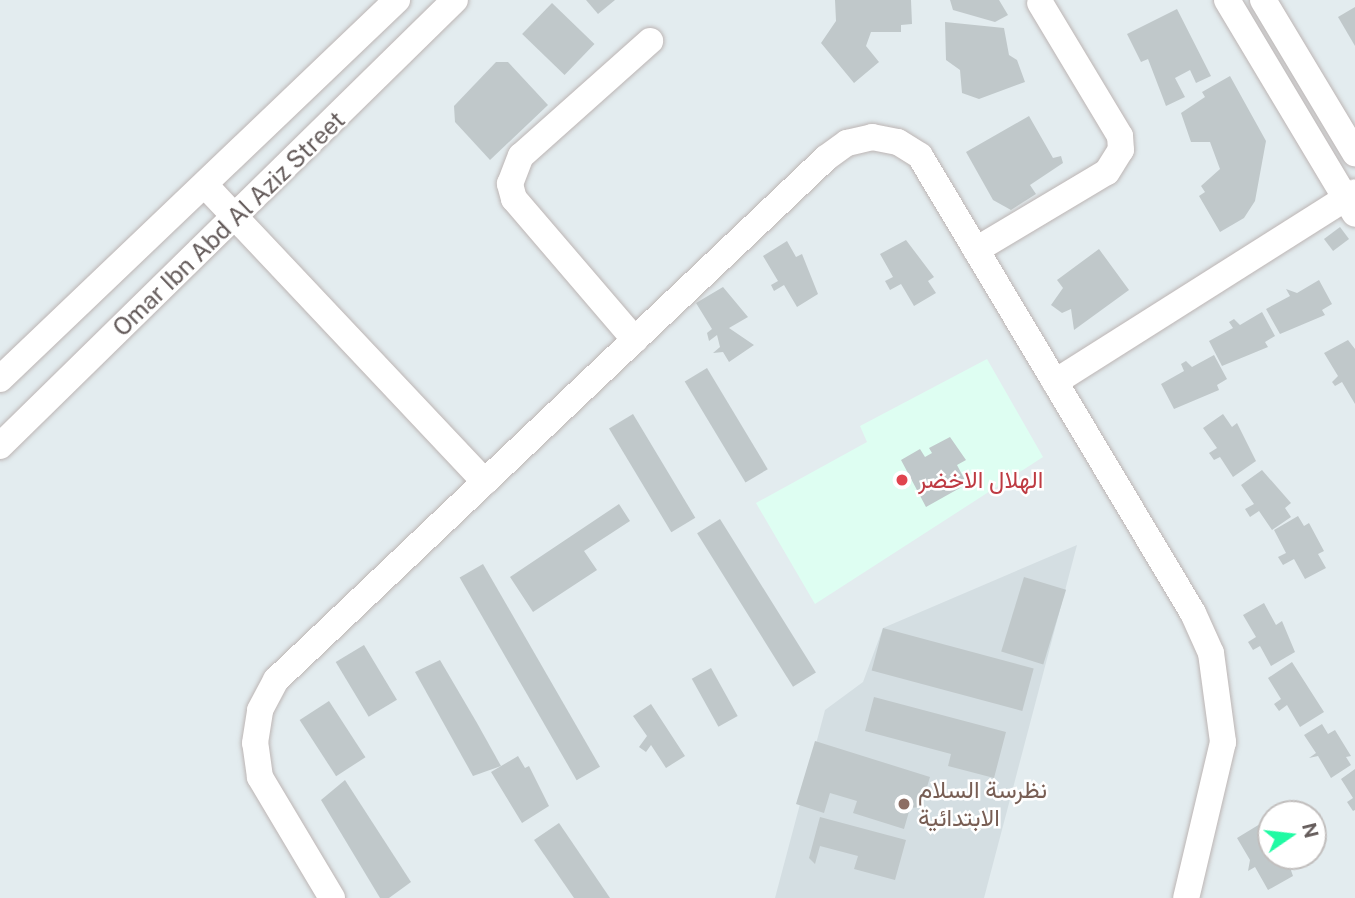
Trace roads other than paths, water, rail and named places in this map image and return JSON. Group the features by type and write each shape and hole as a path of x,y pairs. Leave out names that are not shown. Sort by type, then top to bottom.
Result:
{"street":[{"name":"Omar Ibn Abd Al Aziz Street","path":"0,379 397,0"},
{"name":"Omar Ibn Abd Al Aziz Street","path":"0,446 237,219 455,0"},
{"path":"1055,382 1352,201 1227,0"},
{"path":"1263,0 1352,141"},
{"path":"976,250 1107,172 1121,150 1120,136 1040,4"},
{"path":"635,340 514,198 510,184 521,156 650,41"},
{"path":"332,898 260,777 255,743 260,710 276,680 847,142 885,139 920,156 1055,382 1211,653 1223,742 1186,898"},
{"path":"205,186 485,482"}],"place":[{"name":"الهلال الاخضر","path":"902,480"},
{"name":"نظرسة السلام الابتدائية","path":"904,804"}]}
